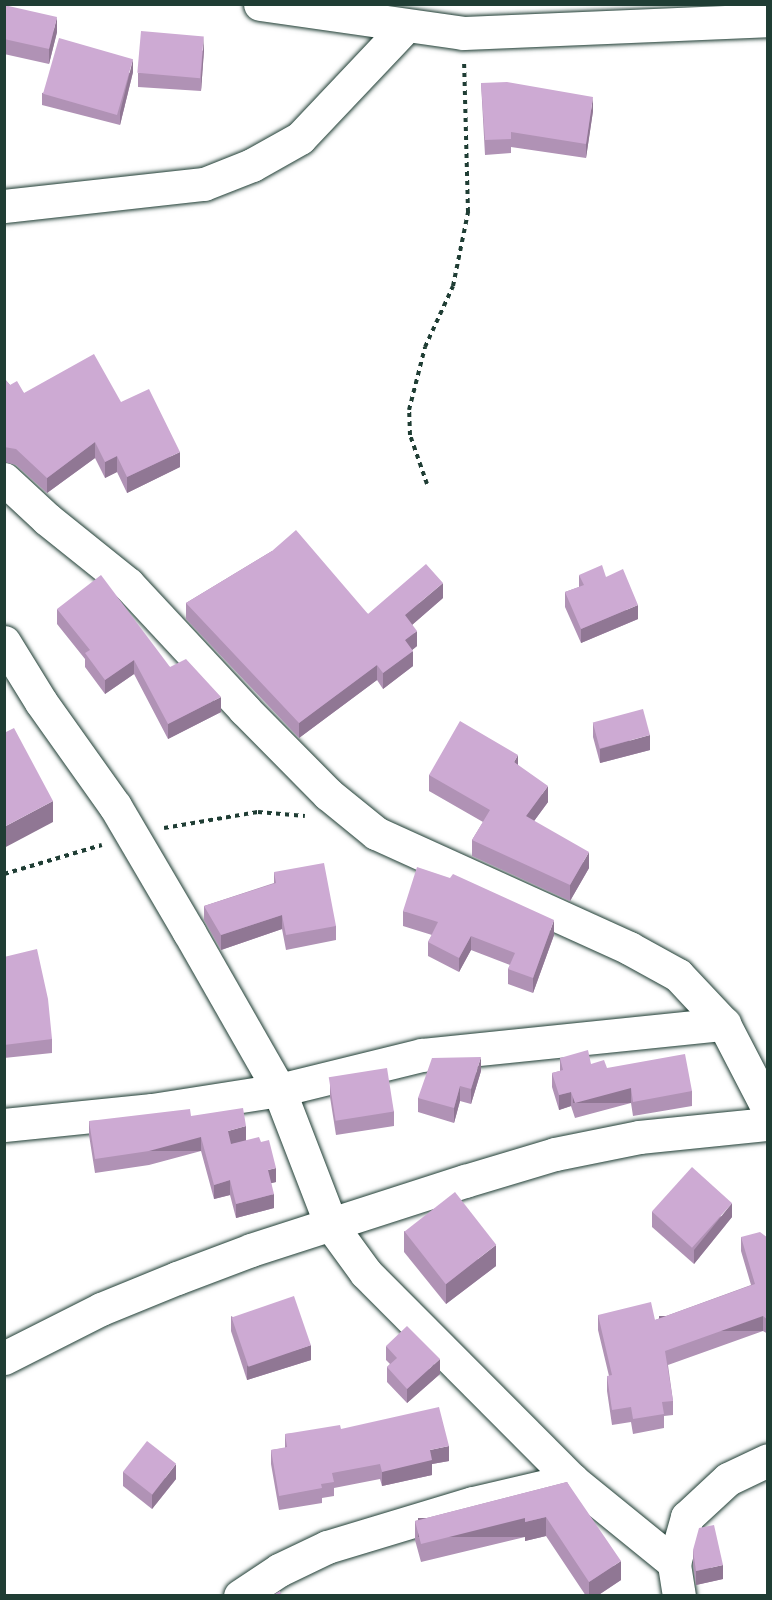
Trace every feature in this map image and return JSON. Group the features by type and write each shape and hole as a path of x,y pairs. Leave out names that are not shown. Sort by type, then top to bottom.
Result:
{"street":[{"path":"260,4 405,27 463,33 580,31 716,13 768,20"},
{"path":"4,206 204,184 252,165 300,138 405,27"},
{"path":"4,479 47,519 128,584 244,710 328,794 376,833 629,948 678,975 724,1024 768,1109"},
{"path":"4,642 41,702 115,806 130,836 279,1090 332,1225 366,1273 405,1315 572,1480 674,1563"},
{"path":"4,1125 152,1110 279,1090 422,1055 724,1024"},
{"path":"4,1358 101,1309 177,1278 332,1225 555,1154 639,1137 768,1124"},
{"path":"679,1596 674,1563 687,1517 728,1479 768,1460"},
{"path":"240,1596 279,1570 327,1547 473,1503 572,1480"}],"path":[{"path":"427,483 410,435 409,410 425,347 453,286 468,212 463,33"},
{"path":"4,874 130,836 247,813 313,818"}],"building":[{"path":"4,5 57,17 49,49 4,39"},
{"path":"141,31 204,36 200,78 137,73"},
{"path":"59,38 133,59 117,115 43,94"},
{"path":"507,82 593,97 586,144 511,132 511,139 485,140 481,83"},
{"path":"94,354 121,402 149,389 180,452 127,477 117,456 105,462 95,442 47,478 16,449 4,447 4,378 10,385 17,381 24,393"},
{"path":"296,530 368,614 426,564 443,583 405,615 417,631 405,640 413,651 383,673 377,665 299,723 186,603 272,551"},
{"path":"602,565 606,577 623,569 638,605 581,629 565,592 584,585 579,575"},
{"path":"101,575 170,667 186,659 221,697 168,724 134,660 105,680 85,653 90,650 57,609"},
{"path":"643,709 650,735 600,749 593,722"},
{"path":"460,721 518,755 514,762 548,786 526,816 589,852 570,885 472,840 490,810 429,775"},
{"path":"14,728 53,801 4,827 4,733"},
{"path":"324,863 336,926 286,935 282,915 221,935 204,906 276,883 274,872"},
{"path":"417,867 450,878 453,874 554,920 533,978 508,969 515,953 471,936 459,958 428,942 438,922 403,911"},
{"path":"37,949 48,999 52,1039 4,1045 4,996 6,996 4,957"},
{"path":"588,1050 591,1064 604,1060 607,1068 685,1054 692,1091 633,1102 631,1088 575,1103 571,1092 559,1095 552,1073 563,1070 560,1058"},
{"path":"481,1057 471,1089 460,1086 454,1108 418,1098 432,1058"},
{"path":"387,1068 394,1111 336,1121 329,1077"},
{"path":"243,1108 246,1126 228,1131 231,1144 259,1137 261,1142 269,1140 276,1168 268,1170 274,1194 236,1204 230,1180 214,1185 201,1137 149,1151 95,1159 89,1121 190,1109 191,1116"},
{"path":"692,1167 732,1203 692,1248 652,1212"},
{"path":"455,1192 496,1245 446,1284 405,1231"},
{"path":"760,1232 768,1238 768,1320 763,1316 665,1351 673,1401 662,1402 664,1414 633,1419 631,1407 612,1410 607,1376 612,1375 598,1315 651,1302 655,1320 755,1284 741,1237"},
{"path":"294,1296 311,1345 249,1367 232,1317"},
{"path":"407,1326 440,1359 407,1389 387,1367 397,1358 386,1346"},
{"path":"439,1407 449,1446 430,1450 432,1460 382,1472 380,1464 332,1473 334,1482 321,1484 322,1488 279,1496 271,1450 287,1447 285,1434 340,1425 341,1429"},
{"path":"147,1441 176,1464 152,1495 123,1472"},
{"path":"567,1482 621,1561 589,1582 546,1517 525,1522 525,1518 421,1544 415,1521"},
{"path":"714,1525 723,1565 696,1571 693,1550 699,1528"},
{"path":"280,1591 282,1596 271,1596"}]}
